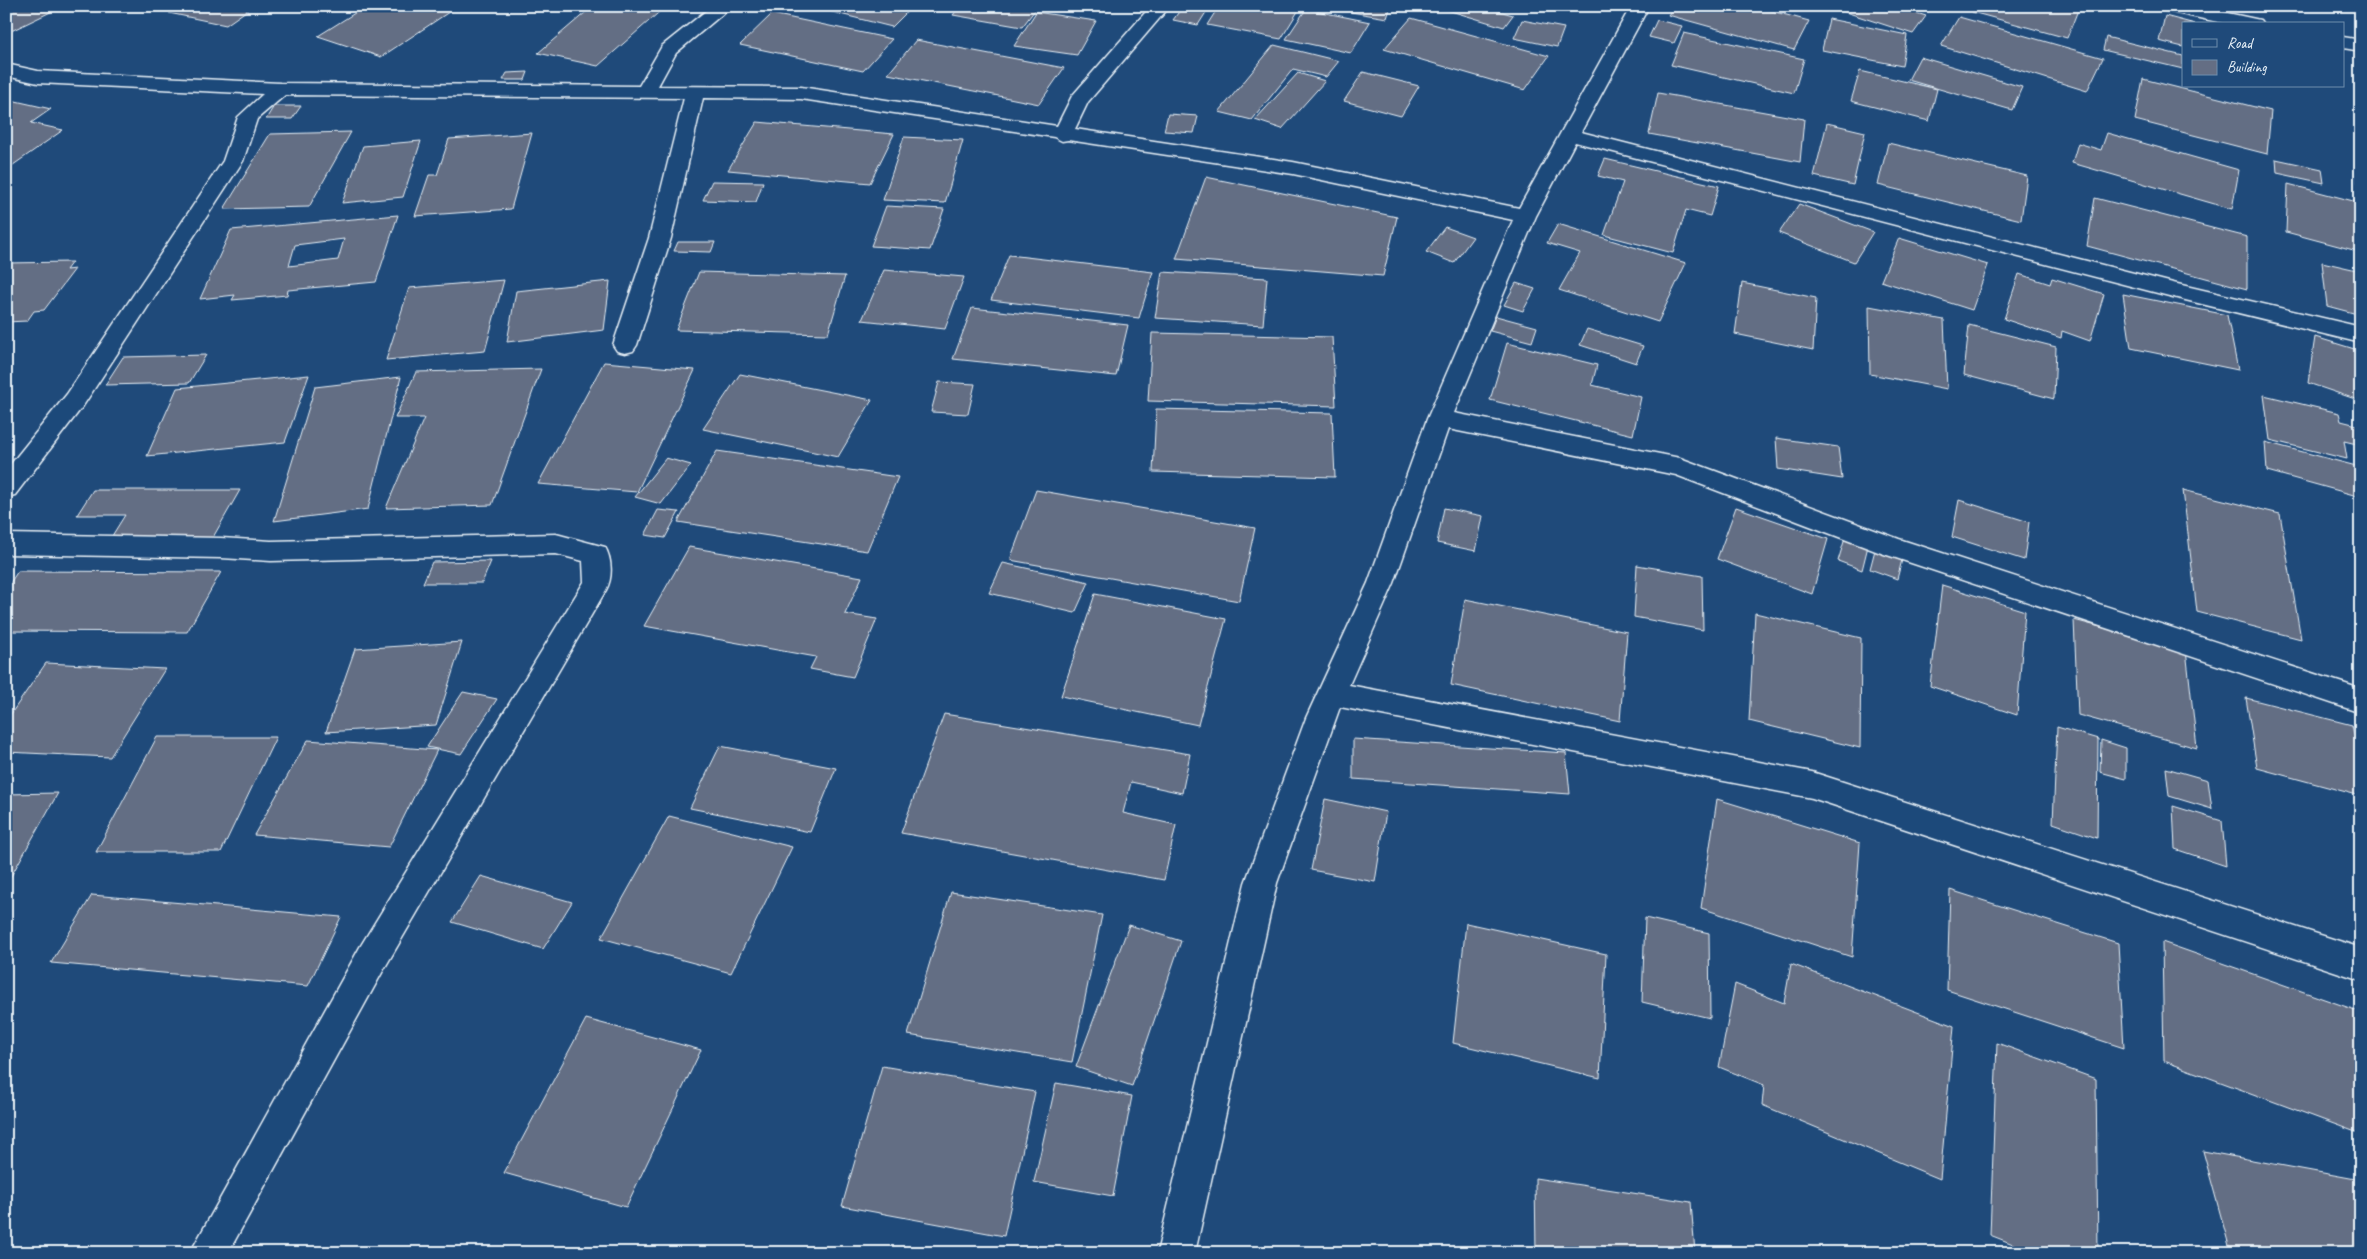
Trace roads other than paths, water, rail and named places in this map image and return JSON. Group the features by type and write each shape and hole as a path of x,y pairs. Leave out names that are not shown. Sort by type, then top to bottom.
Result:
{"street":[{"path":"644,93 670,50 723,6"},
{"path":"1062,135 1079,100 1162,6"},
{"path":"1176,1253 1261,883 1320,718 1381,583 1439,419 1525,216 1640,6"},
{"path":"2168,6 2244,22"},
{"path":"2344,42 2361,46"},
{"path":"6,70 38,77 280,89 801,93 1062,135 1293,168 1525,216"},
{"path":"6,488 75,400 233,161 248,117 280,89"},
{"path":"625,345 660,238 695,92"},
{"path":"1570,135 2173,290 2361,335"},
{"path":"1439,419 1680,467 1890,546 2361,701"},
{"path":"6,544 221,548 271,551 556,544 596,554 597,583 372,958 208,1253"},
{"path":"1331,693 1812,785 2361,964"}]}
